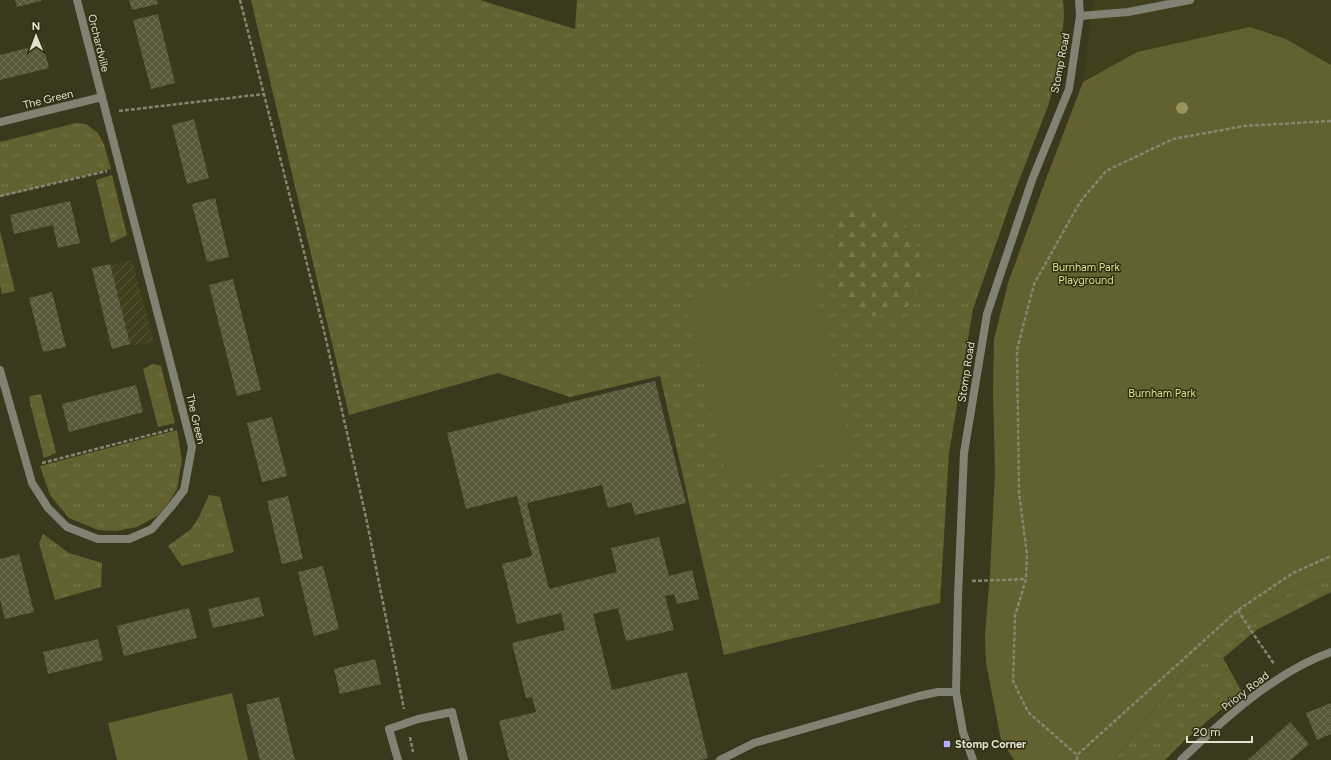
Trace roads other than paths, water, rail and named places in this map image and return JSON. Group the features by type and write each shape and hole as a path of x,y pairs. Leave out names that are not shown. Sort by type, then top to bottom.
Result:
{"street":[{"name":"Orchardville","path":"77,0 101,94"},
{"name":"Stomp Road","path":"973,760 963,732 956,692 964,453 987,314 1032,180 1068,89 1080,16 1079,0"},
{"path":"1080,16 1128,12 1190,0"},
{"name":"The Green","path":"0,122 101,94 192,447 184,490 171,508 152,529 129,539 98,539 67,526 48,508 32,483 0,370"},
{"name":"Priory Road","path":"1181,760 1211,731 1272,682 1317,656 1331,652"},
{"path":"720,760 754,743 919,696 938,692 956,692"},
{"path":"398,760 389,729 418,719 452,712 464,760"}],"place":[{"name":"Stomp Corner","path":"947,744"}],"park label":[{"name":"Burnham Park Playground","path":"1086,273"},
{"name":"Burnham Park","path":"1162,393"}]}
